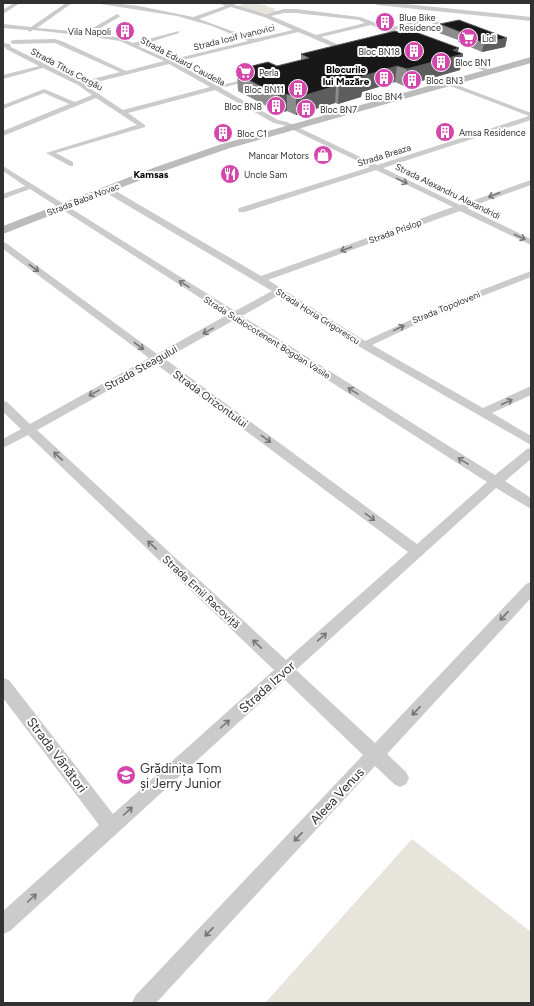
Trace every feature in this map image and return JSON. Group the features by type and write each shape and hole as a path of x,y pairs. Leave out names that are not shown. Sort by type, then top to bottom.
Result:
{"main road":[{"name":"Strada Baba Novac","path":"3,230 192,157 283,126 531,60"}],"street":[{"path":"3,12 17,3"},
{"path":"7,46 69,3"},
{"path":"96,3 135,4 195,18 226,28 254,41"},
{"path":"221,3 266,16 350,52 336,56"},
{"path":"195,18 240,3"},
{"path":"377,3 531,19"},
{"path":"266,16 284,11 296,11 360,18 417,41"},
{"path":"87,34 117,16"},
{"path":"389,30 429,20 436,23"},
{"path":"315,37 372,23"},
{"name":"Strada Eduard Caudella","path":"3,26 111,37 134,45 170,62 283,126"},
{"name":"Strada Iosif Ivanovici","path":"80,84 298,30"},
{"path":"134,45 177,32"},
{"path":"7,46 55,41 126,73"},
{"name":"Strada Titus Cergău","path":"7,46 80,84 143,126 50,153 70,164"},
{"path":"440,52 490,71"},
{"path":"3,77 44,66"},
{"path":"123,112 259,76"},
{"path":"447,83 531,115"},
{"path":"3,107 44,91 74,104"},
{"path":"3,134 97,95"},
{"name":"Strada Breaza","path":"242,210 531,118"},
{"name":"Strada Alexandru Alexandridi","path":"283,126 376,168 531,242"},
{"name":"Strada Sublocotenent Bogdan Vasile","path":"3,168 62,207 531,504"},
{"name":"Strada Prislop","path":"260,280 460,209 531,182"},
{"path":"3,197 31,186"},
{"name":"Strada Horia Grigorescu","path":"106,189 279,291 364,345 531,441"},
{"name":"Strada Orizontului","path":"3,245 418,552"},
{"name":"Strada Topoloveni","path":"364,345 448,306 531,274"},
{"name":"Strada Steagului","path":"3,444 279,291"},
{"path":"483,413 531,390"},
{"name":"Strada Emil Racoviță","path":"3,405 400,778"},
{"name":"Strada Izvor","path":"3,924 531,452"},
{"name":"Aleea Venus","path":"142,1003 531,588"},
{"name":"Strada Vânători","path":"3,685 111,826"}],"shaded area":[{"path":"245,3 266,5 274,8 276,12 261,14 238,6"},
{"path":"412,839 531,932 531,1003 265,1003"}],"building":[{"path":"459,20 507,38 484,43 440,24"},
{"path":"410,30 459,48 453,50 463,54 407,69 397,66 357,78 363,80 339,87 336,86 296,98 287,94 280,96 237,74 248,71 244,68 268,62 277,66 309,58 301,54 395,31 401,33"}],"place":[{"name":"Blue Bike Residence","path":"385,22"},
{"name":"Vila Napoli","path":"125,31"},
{"name":"Lidl","path":"468,38"},
{"name":"Bloc BN18","path":"414,51"},
{"name":"Bloc BN1","path":"441,62"},
{"name":"Perla","path":"245,72"},
{"name":"Bloc BN4","path":"384,78"},
{"name":"Bloc BN3","path":"412,80"},
{"name":"Bloc BN11","path":"298,89"},
{"name":"Bloc BN8","path":"276,106"},
{"name":"Bloc BN7","path":"306,109"},
{"name":"Amsa Residence","path":"445,132"},
{"name":"Bloc C1","path":"223,133"},
{"name":"Mancar Motors","path":"323,155"},
{"name":"Uncle Sam","path":"230,174"},
{"name":"Grădinița Tom și Jerry Junior","path":"126,775"}],"district":[{"name":"Blocurile lui Mazăre","path":"346,74"},
{"name":"Kamsas","path":"151,174"}]}
